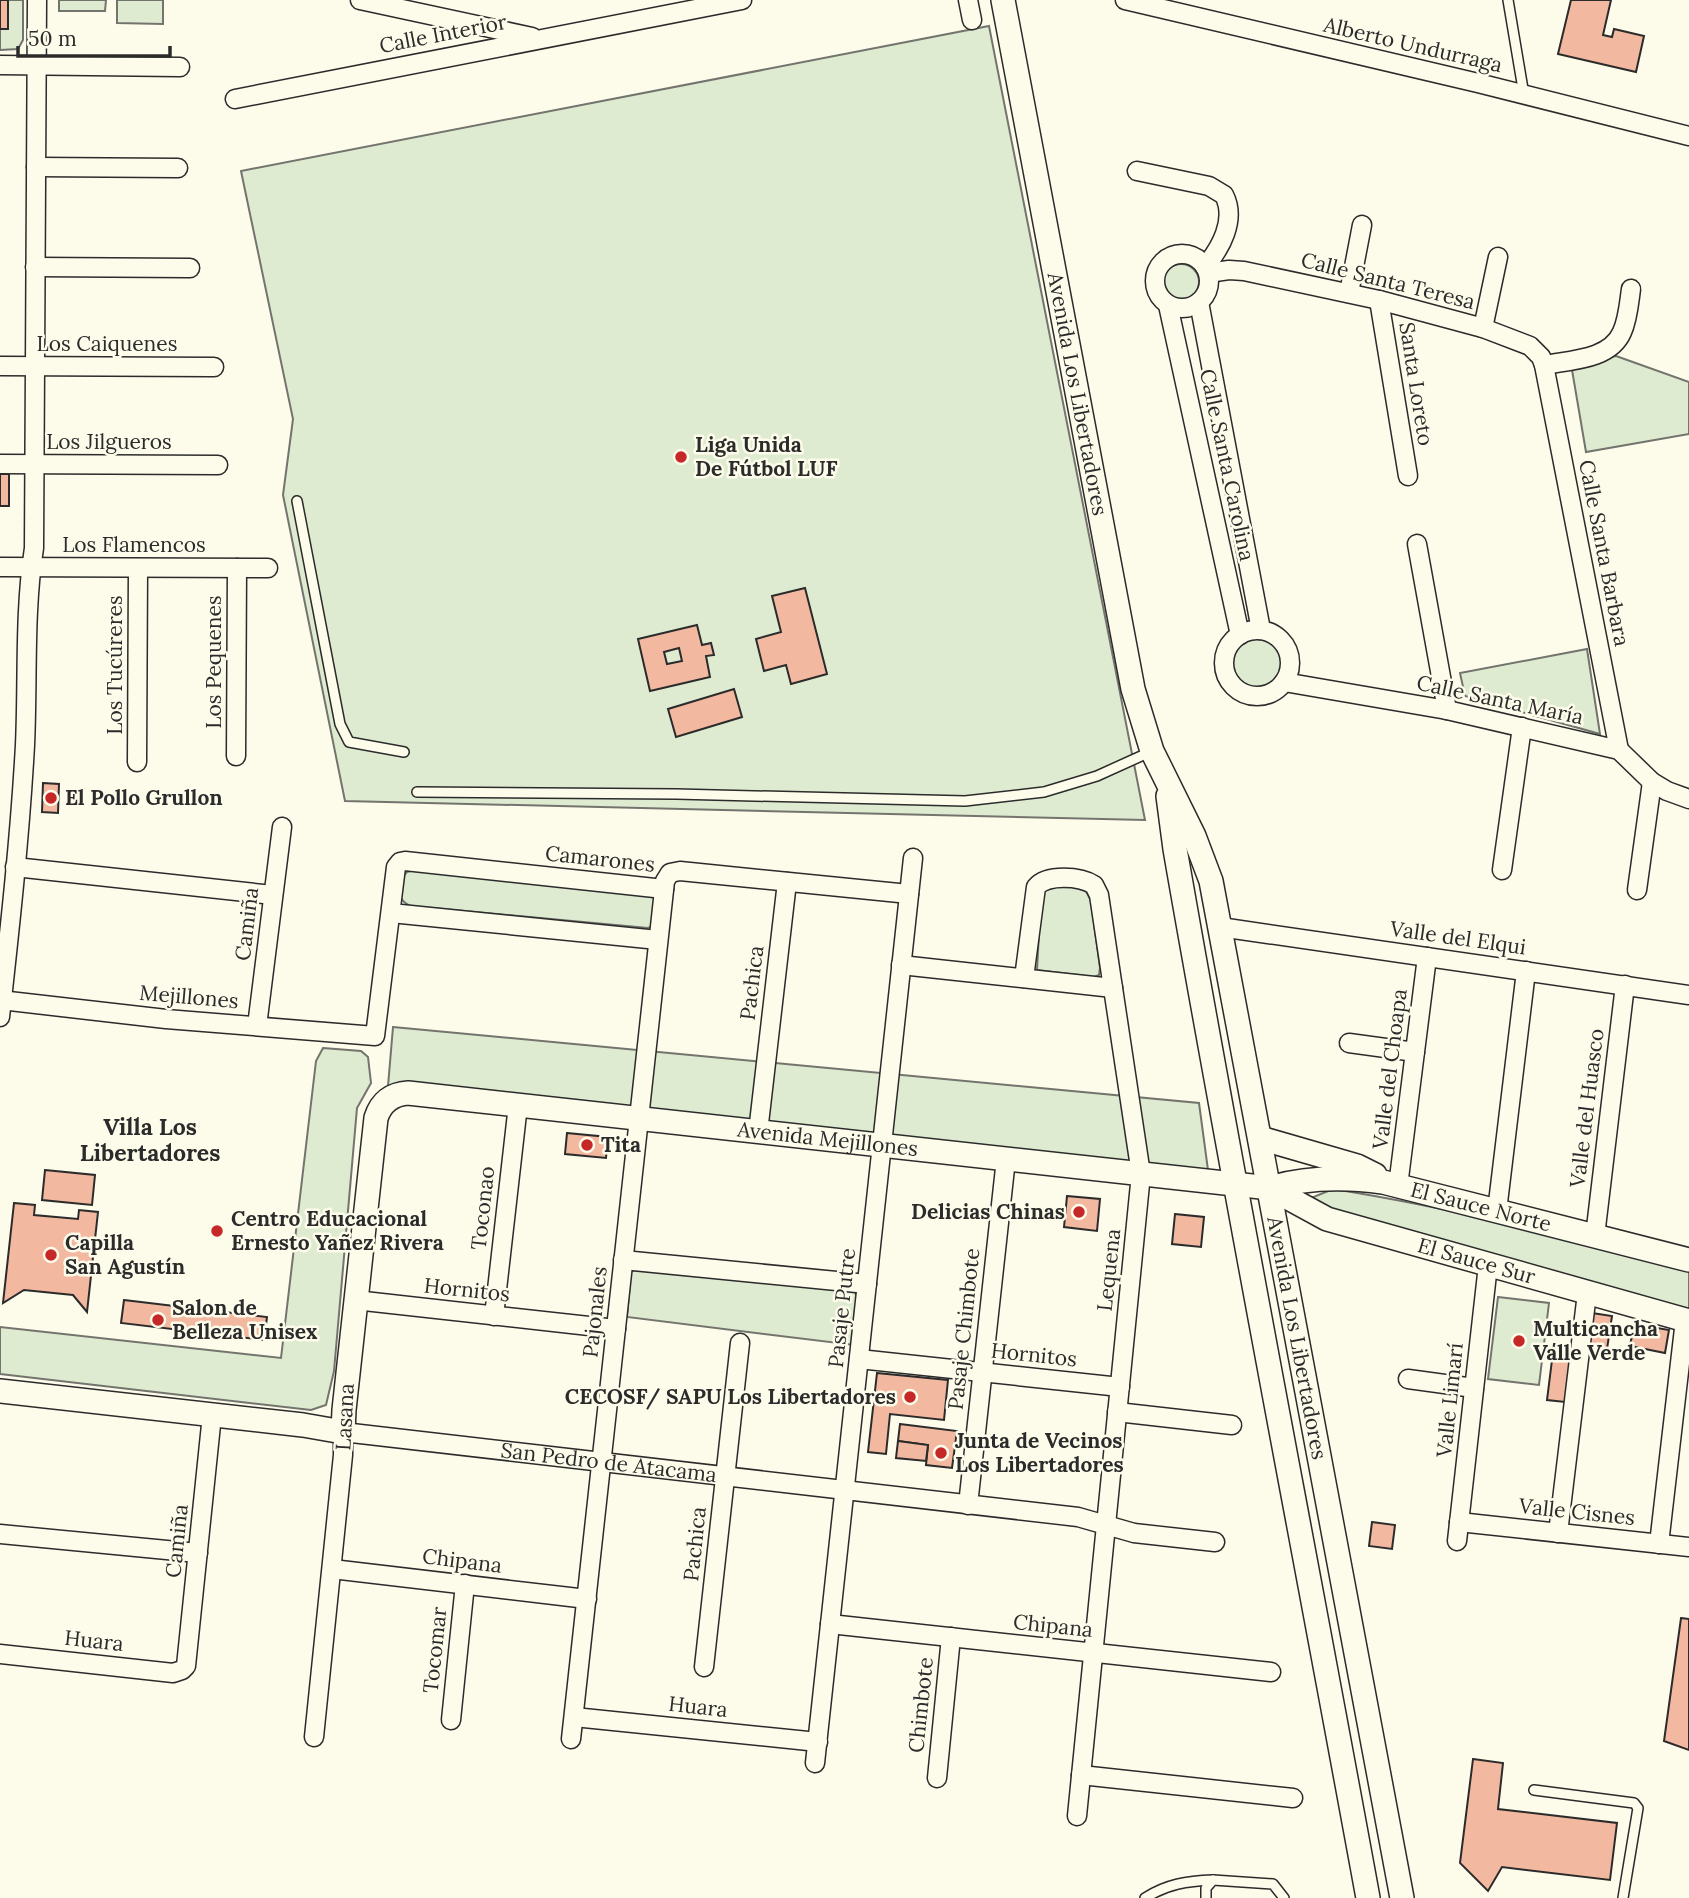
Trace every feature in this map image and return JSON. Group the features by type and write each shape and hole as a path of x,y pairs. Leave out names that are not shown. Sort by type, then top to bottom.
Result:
{"street":[{"path":"1,1006 24,763 28,588 34,548 37,0"},
{"path":"360,0 538,39"},
{"name":"Calle Interior","path":"235,99 742,0"},
{"path":"968,0 972,20"},
{"name":"Avenida Los Libertadores","path":"1003,0 1133,689 1152,751 1186,818 1211,881 1402,1898"},
{"name":"Alberto Undurraga","path":"1125,0 1524,94 1689,136"},
{"path":"0,65 180,67"},
{"path":"36,167 178,169"},
{"path":"1137,171 1214,188 1224,195 1228,211 1222,243 1206,270 1208,289 1199,302 1184,308 1168,305 1156,292 1154,283 1160,266 1166,259 1183,254 1192,257 1206,270"},
{"path":"1349,293 1362,225"},
{"path":"1483,328 1498,257"},
{"path":"35,267 190,268"},
{"name":"Calle Santa Teresa","path":"1206,270 1244,271 1379,300 1483,328 1530,346 1541,357 1544,365"},
{"path":"1544,365 1597,354 1614,344 1623,329 1631,289"},
{"name":"Santa Loreto","path":"1379,300 1408,476"},
{"name":"Calle Santa Carolina","path":"1199,302 1261,630"},
{"name":"Calle Santa Carolina","path":"1168,305 1240,635"},
{"name":"Calle Santa Barbara","path":"1544,365 1619,750"},
{"name":"Los Caiquenes","path":"0,366 214,367"},
{"name":"Los Jilgueros","path":"0,464 218,465"},
{"path":"1417,544 1447,710"},
{"name":"Los Flamencos","path":"0,567 268,569"},
{"name":"Los Tucúreres","path":"137,762 138,568"},
{"name":"Los Pequenes","path":"236,756 237,569"},
{"path":"1261,630 1281,640 1290,661 1284,682 1267,695 1257,697 1237,690 1225,672 1224,661 1226,650 1240,635 1261,630"},
{"name":"Calle Santa María","path":"1284,682 1447,710 1619,750"},
{"path":"1502,870 1522,727"},
{"path":"1619,750 1652,782 1689,799"},
{"path":"1637,890 1652,782"},
{"name":"Avenida Los Libertadores","path":"1167,784 1177,863 1234,1184 1304,1545 1368,1898"},
{"name":"Camiña","path":"257,1026 282,827"},
{"name":"Pasaje Putre","path":"815,1763 913,858"},
{"name":"Camarones","path":"391,913 396,867 405,861 664,889 667,877 680,871 909,894"},
{"path":"15,867 273,895"},
{"name":"Lequena","path":"1024,978 1036,887 1045,879 1051,878 1082,880 1094,885 1099,895 1141,1174 1077,1816"},
{"name":"Pachica","path":"758,1132 787,881"},
{"name":"Pajonales","path":"571,1739 664,889"},
{"path":"391,913 658,940"},
{"name":"Mejillones","path":"1,1006 375,1036 391,913"},
{"name":"Valle del Elqui","path":"1220,927 1689,995"},
{"name":"Valle del Choapa","path":"1391,1184 1415,1052 1427,957"},
{"path":"901,965 1113,988"},
{"path":"1497,1211 1526,971"},
{"name":"Valle del Huasco","path":"1595,1236 1626,985"},
{"path":"1349,1043 1415,1052"},
{"name":"Avenida Mejillones","path":"387,1100 408,1093 1270,1188"},
{"name":"Lasana","path":"314,1737 332,1569 355,1300 376,1118 387,1100"},
{"name":"Toconao","path":"494,1316 518,1105"},
{"path":"1260,1138 1357,1166 1391,1184"},
{"name":"Pasaje Chimbote","path":"968,1504 1006,1159"},
{"name":"El Sauce Norte","path":"1270,1188 1306,1180 1348,1179 1391,1184 1689,1260"},
{"name":"El Sauce Sur","path":"1270,1188 1327,1219 1687,1320"},
{"path":"624,1260 867,1284"},
{"name":"Valle Limarí","path":"1457,1541 1488,1265"},
{"path":"1558,1533 1587,1293"},
{"name":"Hornitos","path":"355,1300 616,1329"},
{"path":"1659,1544 1687,1320"},
{"name":"Pachica","path":"704,1667 740,1343"},
{"name":"Hornitos","path":"859,1359 1120,1387"},
{"path":"1408,1379 1474,1388"},
{"name":"San Pedro de Atacama","path":"0,1391 1078,1517 1134,1532 1215,1542"},
{"path":"1117,1412 1232,1425"},
{"name":"Camiña","path":"182,1670 188,1660 212,1415"},
{"name":"Valle Cisnes","path":"1459,1522 1689,1547"},
{"path":"0,1534 198,1553"},
{"name":"Chipana","path":"332,1569 587,1599"},
{"name":"Tocomar","path":"450,1720 465,1584"},
{"name":"Chipana","path":"830,1624 1271,1672"},
{"name":"Chimbote","path":"937,1778 951,1637"},
{"name":"Huara","path":"0,1654 173,1673 182,1670"},
{"name":"Huara","path":"574,1717 818,1742"},
{"path":"1081,1775 1293,1798"}],"lane":[{"path":"1508,0 1524,94"},
{"path":"297,501 340,724 349,741 404,752"},
{"path":"416,792 689,794 965,801 1044,792 1097,776 1152,751"},
{"path":"1534,1790 1634,1803 1638,1808 1623,1898"},
{"path":"1206,1898 1206,1888 1213,1880"},
{"path":"1145,1898 1170,1885 1213,1880 1273,1884 1283,1898"}],"green space":[{"path":"0,0 23,0 23,40 18,49 0,50"},
{"path":"59,0 106,0 105,11 59,11"},
{"path":"117,0 163,0 163,24 117,23"},
{"name":"Liga Unida De Fútbol LUF","path":"989,26 1145,820 345,801 283,495 293,419 241,171"},
{"path":"1181,264 1194,269 1199,282 1194,295 1181,300 1168,295 1163,282 1168,269"},
{"path":"1616,356 1689,382 1689,434 1586,452 1571,364"},
{"path":"1257,636 1276,644 1284,663 1276,682 1257,690 1238,682 1230,663 1238,644"},
{"path":"1587,649 1600,734 1465,696 1460,673"},
{"path":"421,868 653,894 657,898 655,925 648,928 410,906 400,896 398,882 407,872"},
{"path":"1077,887 1086,891 1091,901 1099,975 1094,977 1037,970 1041,896 1044,888"},
{"path":"393,1027 1199,1103 1208,1170 388,1086"},
{"path":"323,1048 361,1051 368,1057 371,1083 357,1108 334,1371 326,1405 311,1410 0,1374 0,1327 281,1358 316,1061"},
{"path":"1333,1189 1512,1225 1689,1270 1689,1315 1330,1215 1311,1198"},
{"path":"638,1268 853,1289 858,1298 854,1345 627,1317 631,1272"},
{"name":"Multicancha Valle Verde","path":"1498,1297 1549,1303 1539,1385 1488,1379"}],"building":[{"path":"0,0 8,0 8,29 0,29"},
{"path":"1571,0 1611,0 1603,35 1612,37 1614,29 1644,36 1636,72 1558,54"},
{"path":"0,474 9,474 9,506 0,506"},
{"path":"805,588 827,674 791,684 786,665 764,671 756,639 781,632 772,596"},
{"path":"697,625 702,645 711,643 714,655 706,656 710,677 650,691 638,639","holes":["679,648 682,661 667,664 664,652"]},
{"path":"734,689 742,717 676,737 668,709"},
{"name":"El Pollo Grullon","path":"43,783 59,784 58,813 42,812"},
{"name":"Tita","path":"567,1133 608,1137 606,1158 565,1154"},
{"path":"45,1170 95,1175 92,1205 42,1200"},
{"path":"1067,1196 1100,1199 1097,1231 1064,1227"},
{"name":"Capilla San Agustín","path":"14,1203 35,1205 34,1215 78,1219 79,1210 98,1212 87,1312 73,1295 24,1290 3,1303"},
{"path":"1175,1214 1204,1217 1201,1247 1172,1244"},
{"path":"124,1300 267,1317 264,1340 121,1323"},
{"path":"1592,1313 1612,1316 1607,1349 1587,1346"},
{"path":"1634,1324 1669,1330 1665,1353 1630,1346"},
{"path":"1554,1344 1572,1346 1565,1402 1547,1400"},
{"name":"CECOSF/ SAPU Los Libertadores","path":"877,1373 948,1380 944,1420 890,1414 886,1454 868,1452"},
{"name":"Junta de Vecinos Los Libertadores","path":"900,1424 957,1431 952,1468 926,1465 928,1445 898,1441"},
{"path":"898,1441 928,1445 926,1461 896,1458"},
{"path":"1372,1522 1395,1525 1392,1549 1369,1546"},
{"path":"1681,1618 1689,1619 1689,1750 1664,1741"},
{"path":"1473,1759 1503,1763 1498,1809 1617,1823 1610,1880 1502,1867 1488,1891 1460,1863"}],"place":[{"name":"Liga Unida De Fútbol LUF","path":"681,457"},
{"name":"El Pollo Grullon","path":"51,798"},
{"name":"Tita","path":"587,1145"},
{"name":"Delicias Chinas","path":"1079,1212"},
{"name":"Centro Educacional Ernesto Yañez Rivera","path":"217,1231"},
{"name":"Capilla San Agustín","path":"51,1255"},
{"name":"Salon de Belleza Unisex","path":"158,1320"},
{"name":"Multicancha Valle Verde","path":"1519,1341"},
{"name":"CECOSF/ SAPU Los Libertadores","path":"910,1397"},
{"name":"Junta de Vecinos Los Libertadores","path":"941,1453"}],"district":[{"name":"Villa Los Libertadores","path":"150,1140"}]}
